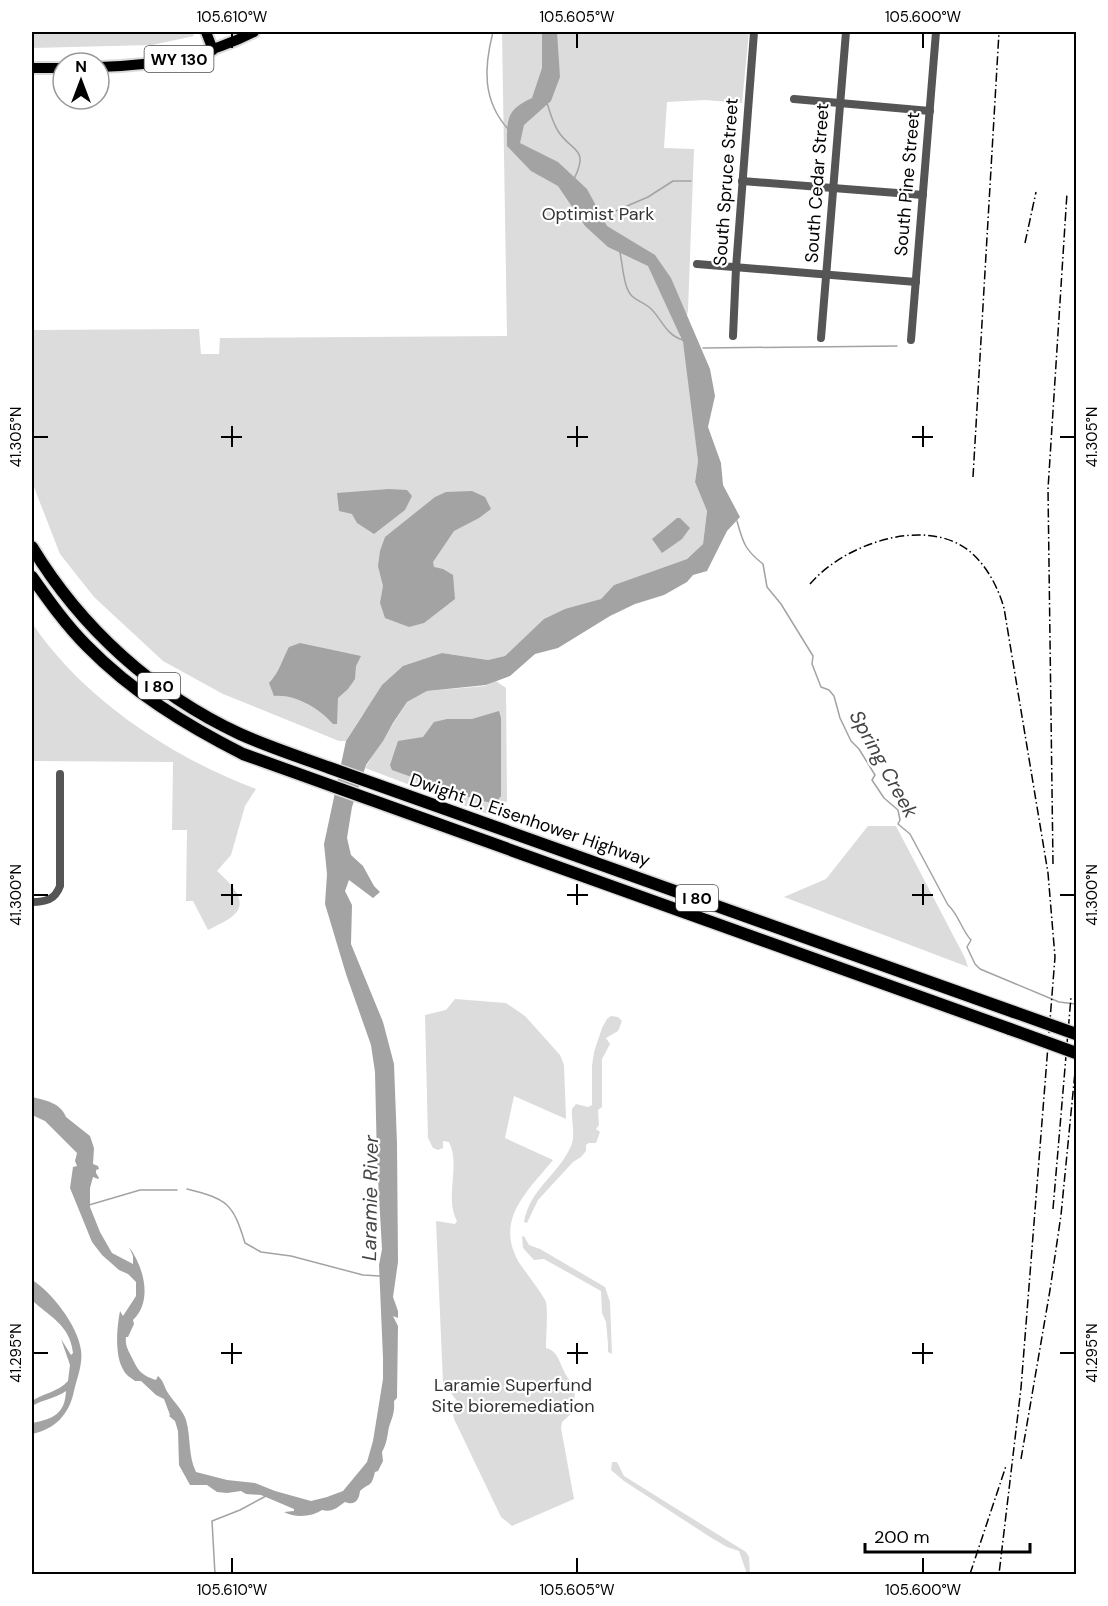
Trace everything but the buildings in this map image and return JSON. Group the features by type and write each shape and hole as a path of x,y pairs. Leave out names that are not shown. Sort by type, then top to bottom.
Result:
{"highway":[{"path":"32,536 79,612"},
{"name":"Dwight D. Eisenhower Highway","path":"32,547 51,577 79,612 146,677 201,714 241,734 379,786 1077,1034"},
{"name":"Dwight D. Eisenhower Highway","path":"32,577 86,646 122,678 158,706 198,731 243,753 323,784 1077,1053"}],"main road":[{"path":"206,32 213,50"},
{"name":"WY 130","path":"111,66 164,62 213,50 254,32"},
{"path":"32,68 51,68"}],"street":[{"name":"South Spruce Street","path":"733,336 754,32"},
{"name":"South Cedar Street","path":"821,338 846,32"},
{"name":"South Pine Street","path":"911,340 936,32"},
{"path":"794,99 930,111"},
{"path":"742,181 922,195"},
{"path":"697,264 916,282"},
{"path":"32,902 44,901 55,896 61,880 60,774"}],"green space":[{"path":"32,32 192,32 194,36 152,45 32,48"},
{"name":"Optimist Park","path":"502,32 749,32 742,103 705,100 667,102 664,148 694,149 688,310 684,335 680,336 683,341 689,380 698,461 695,482 707,511 703,544 687,559 614,585 601,599 586,604 524,639 505,656 488,660 442,653 363,714 346,741 339,741 223,694 163,661 94,597 60,554 32,482 32,330 199,329 201,354 219,354 220,338 507,336"},
{"path":"32,623 53,651 77,676 131,722 192,760 256,789 245,806 231,855 217,871 231,885 240,901 239,908 230,918 208,930 193,901 186,901 187,830 172,830 173,762 32,761"},
{"path":"496,681 506,688 507,801 490,815 365,768 407,702 427,691 485,686"},
{"path":"868,826 896,826 968,967 784,897 826,879"},
{"name":"Laramie Superfund Site bioremediation","path":"455,999 506,1003 525,1016 560,1055 564,1065 566,1119 514,1096 505,1138 553,1160 517,1207 510,1234 520,1264 546,1302 546,1348 555,1354 566,1375 575,1384 574,1411 562,1422 561,1428 574,1499 512,1526 501,1517 454,1419 453,1413 457,1401 443,1383 436,1221 455,1224 457,1221 453,1212 453,1161 449,1142 443,1141 443,1148 438,1150 433,1148 428,1138 425,1015 446,1010"},
{"path":"611,1016 618,1017 622,1021 618,1031 606,1038 610,1044 602,1059 602,1107 598,1110 599,1125 596,1129 600,1132 596,1143 586,1145 586,1151 538,1200 527,1223 524,1222 538,1191 566,1156 571,1146 572,1109 576,1104 588,1107 592,1105 594,1052 602,1028"},
{"path":"524,1236 529,1245 540,1249 605,1287 610,1302 612,1354 608,1352 601,1291 544,1259 534,1260 523,1248 522,1237"},
{"path":"612,1462 617,1462 624,1476 746,1552 749,1557 750,1574 747,1574 739,1551 710,1537 624,1481 611,1470"}],"shaded area":[{"path":"542,32 557,32 560,77 551,101 524,125 520,143 558,162 587,189 607,226 655,255 671,278 710,369 715,396 708,427 721,463 723,485 740,517 727,531 707,571 693,575 687,582 664,595 635,604 610,616 558,648 535,654 510,676 486,685 427,691 407,702 366,765 352,807 347,838 351,855 363,866 380,892 373,898 349,880 345,891 352,905 351,944 383,1022 394,1064 398,1262 393,1297 398,1318 393,1316 398,1326 397,1398 394,1401 393,1415 382,1452 383,1461 371,1483 360,1491 356,1501 345,1502 332,1510 298,1516 284,1512 294,1511 294,1509 261,1495 246,1494 241,1491 217,1492 207,1485 190,1485 179,1465 178,1431 175,1421 169,1416 164,1399 141,1381 135,1381 127,1375 119,1358 117,1333 120,1311 123,1316 136,1296 136,1282 102,1255 92,1242 70,1188 73,1167 77,1166 75,1161 77,1153 45,1121 32,1115 32,1097 56,1105 66,1117 90,1136 94,1148 93,1164 98,1166 96,1173 99,1178 93,1177 90,1188 90,1207 112,1253 133,1264 133,1256 129,1247 139,1264 144,1284 143,1303 126,1337 127,1347 139,1370 145,1376 156,1380 158,1376 183,1413 188,1426 192,1460 196,1472 227,1480 255,1483 311,1501 343,1491 367,1462 373,1441 383,1379 379,1265 382,1249 375,1072 371,1045 325,904 327,874 324,844 346,741 382,685 403,666 442,653 488,660 505,656 544,619 565,609 601,599 614,585 687,559 703,544 707,511 695,482 698,461 683,342 648,266 608,247 585,226 558,186 531,171 507,146 510,116 523,102 532,98 542,68"},
{"path":"407,490 412,496 405,510 374,534 357,523 352,514 339,511 337,493"},
{"path":"472,491 485,497 491,509 454,531 433,562 434,567 453,575 455,599 424,623 409,627 385,618 380,603 383,586 378,566 385,537 435,497 446,492"},
{"path":"677,518 680,518 690,528 682,539 662,553 652,539"},
{"path":"300,643 361,656 356,666 355,679 338,698 337,724 333,724 306,703 290,697 274,696 269,683 278,671 289,647"},
{"path":"499,711 501,718 501,796 495,804 468,797 392,770 390,765 398,741 423,737 434,722 447,719 472,719"},
{"path":"32,1280 47,1292 69,1320 79,1341 81,1355 72,1400 65,1414 48,1429 32,1434 32,1423 52,1417 60,1410 65,1399 66,1391 32,1406 32,1401 60,1388 68,1381 70,1365 61,1339 71,1355 73,1353 68,1335 63,1328 32,1300"}],"waterway":[{"path":"493,32 488,58 487,83 493,107 508,129"},
{"path":"547,103 558,131 579,155 580,161 574,179"},
{"path":"605,221 613,212 648,197 673,181 691,181"},
{"path":"620,252 625,281 630,294 649,307 672,334 683,340"},
{"path":"703,348 897,346"},
{"name":"Spring Creek","path":"737,521 745,546 763,564 767,587 781,604 813,656 812,664 821,687 829,690 834,696 840,718 851,741 859,749 875,775 872,780 884,798 898,810 900,820 898,824 910,834 948,905 971,940 967,947 975,964 980,969 1059,1002 1076,1004"},
{"path":"187,1189 211,1196 226,1205 237,1219 245,1243 261,1252 291,1256 363,1275 380,1276"},
{"path":"89,1205 140,1190 177,1190"},
{"path":"215,1574 212,1521 266,1496"}],"railway":[{"path":"973,477 999,32"},
{"path":"1025,243 1036,192"},
{"path":"1053,864 1048,489 1067,193"},
{"path":"810,584 842,557 863,547 884,540 929,535 950,540 968,550 990,576 1004,608 1048,873 1055,957 1021,1388 999,1574"},
{"path":"1053,1209 1071,997"},
{"path":"1021,1459 1061,1215 1076,1062"},
{"path":"970,1574 1006,1466"}],"water label":[{"name":"Laramie River","path":"370,1198"}]}
